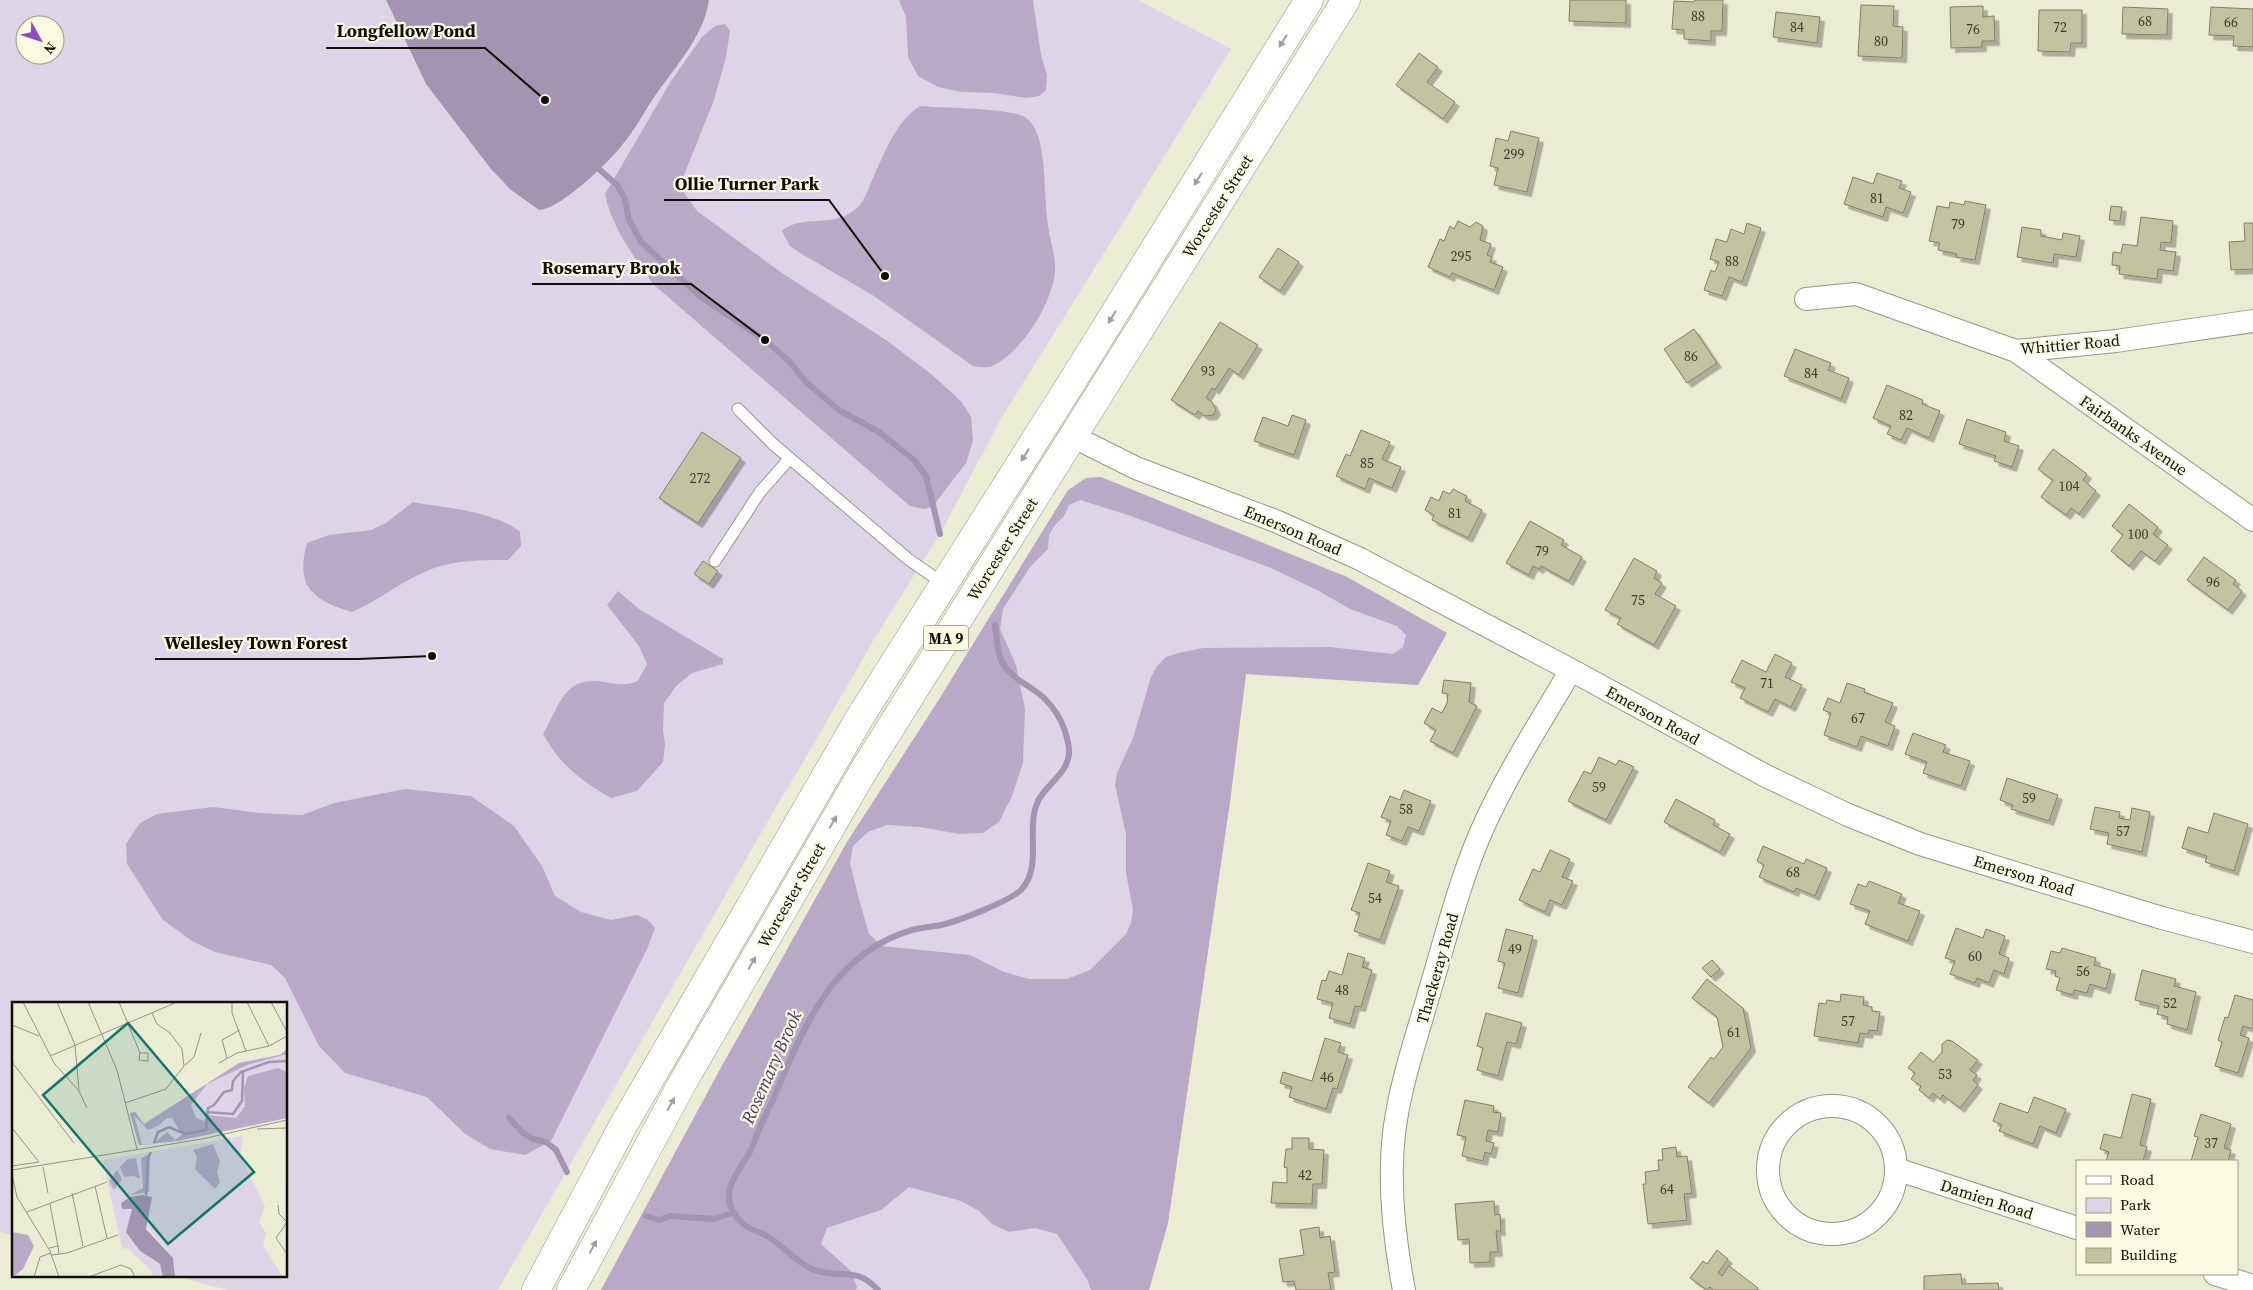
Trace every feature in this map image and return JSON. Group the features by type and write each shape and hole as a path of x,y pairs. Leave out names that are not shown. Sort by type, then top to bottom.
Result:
{"highway":[{"name":"Worcester Street","path":"536,1290 610,1149 769,870 860,717 1309,0"},
{"name":"Worcester Street","path":"571,1290 683,1082 845,800 1346,0"}],"street":[{"name":"Whittier Road","path":"1806,299 1856,294 2016,351 2116,341 2232,322 2253,321"},
{"name":"Fairbanks Avenue","path":"2016,351 2253,520"},
{"name":"Emerson Road","path":"1074,437 1136,468 1278,522 1334,547 1571,670 1766,776 1848,815 1920,844 2162,918 2253,942"},
{"name":"Thackeray Road","path":"1404,1290 1393,1221 1392,1167 1397,1114 1414,1048 1456,901 1481,832 1510,773 1571,670"},
{"path":"1828,1106 1849,1108 1868,1116 1883,1130 1893,1148 1896,1169 1894,1188 1885,1206 1872,1220 1855,1229 1837,1234 1818,1232 1800,1225 1785,1213 1774,1197 1769,1179 1770,1158 1777,1138 1790,1122 1807,1111 1828,1106"},
{"name":"Damien Road","path":"1896,1169 2076,1228"},
{"path":"2218,1275 2251,1285"}],"lane":[{"path":"738,409 790,458 908,559 944,584"},
{"path":"715,561 760,492 790,458"}],"green space":[{"path":"0,0 386,0 426,84 511,190 539,210 558,202 585,182 623,144 666,80 707,13 709,0 1138,0 1231,49 1002,417 940,534 873,641 498,1290 228,1290 182,1278 288,1278 288,1002 12,1002 12,1235 0,1232"},
{"path":"1101,477 1347,577 1447,633 1418,685 1246,674 1230,802 1168,1223 1149,1290 601,1290 718,1073 847,842 933,709 1068,490 1086,478"}],"shaded area":[{"path":"899,0 1033,0 1041,55 1047,75 1046,90 1039,96 1026,98 994,93 962,92 938,87 918,76 908,57 906,17"},
{"path":"725,24 730,31 726,57 714,100 684,175 683,191 697,211 782,273 886,340 931,374 961,401 971,417 973,441 966,463 933,506 925,509 910,506 653,284 618,230 605,194 671,81 702,37 715,26"},
{"path":"920,106 991,110 1017,114 1025,117 1030,122 1035,128 1039,140 1042,153 1048,226 1055,260 1053,283 1042,312 1034,326 1014,350 1003,360 992,366 973,366 874,296 790,246 782,231 799,223 839,218 849,214 858,207 866,194 891,139 903,121"},
{"path":"1101,477 1347,577 1447,633 1418,685 1246,674 1230,802 1168,1223 1149,1290 1091,1290 1088,1281 1057,1234 1035,1228 1009,1232 992,1224 979,1211 961,1201 909,1187 881,1210 827,1228 821,1244 851,1271 857,1287 856,1290 601,1290 718,1073 847,842 933,709 1068,490 1086,478","holes":["1080,500 1128,515 1271,568 1317,590 1350,609 1397,626 1406,635 1403,647 1393,654 1330,647 1203,648 1166,657 1157,666 1151,677 1133,738 1117,773 1115,785 1126,834 1126,873 1133,910 1131,923 1126,934 1090,970 1067,979 1029,979 1004,972 970,955 882,946 869,934 850,863 853,846 868,832 887,825 920,827 959,834 983,833 999,822 1012,796 1023,763 1025,709 1016,665 1000,629 1003,609 1030,567 1048,549 1049,535 1064,516 1069,505"]},
{"path":"413,502 469,511 497,519 520,532 521,546 508,560 466,561 436,567 417,575 371,603 352,612 326,602 310,589 305,581 303,570 307,543 329,535 371,530 386,523"},
{"path":"618,591 639,609 723,659 723,664 692,673 677,685 664,703 663,730 665,745 663,762 637,791 611,798 580,778 564,764 543,734 559,703 572,688 580,683 591,681 621,684 633,683 638,681 647,664 639,646 607,605"},
{"path":"405,789 471,796 514,826 542,866 555,896 581,912 611,920 637,915 648,920 655,928 647,949 551,1141 525,1155 490,1149 464,1133 427,1097 345,1073 319,1046 285,978 271,965 215,952 192,941 163,920 127,864 126,844 140,823 157,814 213,807 259,813 302,815 334,803"}],"water":[{"path":"386,0 709,0 706,13 695,39 632,133 596,173 572,193 548,208 539,210 511,190 491,169 426,84"}],"building":[{"path":"1570,0 1626,0 1626,23 1569,21"},
{"path":"1695,0 1723,0 1722,31 1711,31 1711,41 1684,39 1684,30 1672,29 1674,1 1694,2"},
{"path":"1861,5 1894,6 1893,26 1903,27 1902,58 1858,56"},
{"path":"1983,6 1983,17 1994,16 1995,41 1982,41 1982,47 1951,48 1950,7"},
{"path":"2123,7 2168,9 2167,35 2122,34"},
{"path":"2211,7 2253,9 2253,47 2233,46 2234,36 2209,35"},
{"path":"2039,10 2082,10 2082,43 2071,43 2070,52 2038,51"},
{"path":"1776,12 1820,17 1817,43 1773,37"},
{"path":"1419,53 1438,67 1427,82 1455,102 1443,119 1396,85"},
{"path":"1511,131 1539,138 1527,192 1494,185 1498,168 1490,166 1496,138 1508,141"},
{"path":"1877,173 1902,181 1899,188 1911,192 1903,213 1886,207 1883,217 1844,204 1853,177 1873,184"},
{"path":"1965,201 1986,205 1975,260 1956,257 1957,254 1938,250 1940,243 1929,241 1937,206 1949,208 1950,202 1964,205"},
{"path":"2111,206 2122,207 2120,221 2109,220"},
{"path":"2141,217 2173,221 2171,243 2161,242 2160,250 2176,252 2173,271 2158,269 2157,279 2119,274 2120,266 2112,265 2113,252 2121,253 2123,244 2137,246"},
{"path":"1458,221 1470,227 1476,222 1483,226 1480,240 1491,244 1487,255 1492,257 1490,262 1503,267 1494,290 1452,273 1450,277 1428,267 1440,239 1444,241 1450,226 1454,229"},
{"path":"1747,223 1761,228 1742,282 1729,277 1722,296 1704,290 1711,270 1715,272 1719,262 1710,259 1716,239 1727,242 1731,229 1744,234"},
{"path":"2244,223 2253,223 2253,269 2231,270 2229,242 2245,241"},
{"path":"2022,227 2041,230 2041,236 2062,240 2063,233 2080,236 2076,257 2054,254 2053,263 2017,257"},
{"path":"1278,248 1299,262 1280,291 1259,277"},
{"path":"1220,322 1258,345 1239,375 1229,368 1215,390 1212,388 1206,398 1212,402 1216,410 1213,415 1205,416 1198,411 1195,415 1171,400"},
{"path":"1694,329 1717,363 1687,383 1664,349"},
{"path":"1795,349 1831,363 1828,370 1849,378 1841,399 1784,376"},
{"path":"1887,385 1923,400 1922,404 1940,411 1929,438 1907,428 1901,440 1887,434 1891,426 1873,418"},
{"path":"1292,415 1306,420 1294,455 1254,441 1263,417 1288,426"},
{"path":"1967,419 2006,432 2004,441 2019,446 2012,467 1994,461 1996,456 1959,444"},
{"path":"1361,430 1390,442 1382,459 1401,467 1392,488 1369,478 1365,489 1336,476 1346,454 1350,456"},
{"path":"702,432 741,458 698,523 659,498"},
{"path":"2053,449 2087,474 2083,480 2096,491 2079,514 2071,508 2066,515 2041,497 2053,480 2038,469"},
{"path":"1453,489 1467,496 1465,501 1482,510 1468,538 1432,520 1434,515 1425,510 1431,497 1439,501 1443,491 1450,494"},
{"path":"2129,504 2158,527 2153,534 2168,545 2155,561 2141,551 2129,566 2111,551 2123,535 2112,526"},
{"path":"1530,521 1564,540 1561,545 1582,557 1569,581 1541,566 1539,569 1533,566 1529,575 1506,563"},
{"path":"2204,557 2236,580 2233,584 2242,591 2228,610 2187,580"},
{"path":"1634,558 1657,571 1654,578 1662,583 1655,594 1676,606 1654,645 1617,624 1621,618 1605,610"},
{"path":"703,561 718,571 709,584 694,574"},
{"path":"1775,654 1792,663 1785,677 1802,685 1791,707 1775,699 1768,712 1740,698 1745,688 1731,682 1742,660 1766,672"},
{"path":"1444,680 1471,683 1469,702 1477,706 1453,753 1430,741 1436,730 1424,723 1432,708 1442,713 1447,703 1448,694 1442,693"},
{"path":"1847,683 1865,689 1864,692 1893,703 1885,722 1895,726 1888,746 1861,736 1857,747 1824,735 1831,713 1823,710 1828,698 1840,703"},
{"path":"1913,733 1946,745 1943,752 1970,761 1961,786 1923,773 1927,762 1905,754"},
{"path":"1599,757 1616,765 1619,760 1634,767 1606,820 1568,801 1584,771 1591,774"},
{"path":"2007,778 2058,795 2049,821 2011,809 2013,805 2000,800"},
{"path":"1404,790 1431,801 1419,831 1408,827 1402,841 1386,835 1391,821 1381,817 1390,796 1400,800"},
{"path":"1676,799 1715,820 1713,825 1730,834 1720,852 1664,822"},
{"path":"2095,807 2120,812 2119,818 2130,820 2132,808 2150,812 2142,852 2107,844 2109,833 2090,829"},
{"path":"2214,813 2248,824 2234,871 2205,862 2207,856 2182,848 2188,827 2208,833"},
{"path":"1763,846 1804,864 1806,859 1827,868 1815,896 1796,888 1794,892 1759,877 1764,865 1757,861"},
{"path":"1550,850 1570,859 1562,877 1573,881 1562,905 1550,900 1545,912 1519,900 1533,869 1540,872"},
{"path":"1368,863 1390,871 1386,882 1399,886 1380,940 1354,931 1360,913 1351,910"},
{"path":"1869,881 1902,894 1898,903 1920,911 1908,941 1865,924 1870,911 1850,904 1858,884 1866,887"},
{"path":"1956,928 1983,938 1986,929 2005,936 1999,954 2009,958 2004,974 1994,970 1989,983 1977,978 1975,983 1950,974 1955,961 1945,958"},
{"path":"1506,929 1533,936 1518,993 1498,988 1505,963 1498,961"},
{"path":"2062,948 2096,958 2094,965 2111,970 2106,989 2090,984 2087,993 2074,990 2073,995 2056,990 2060,978 2055,976 2056,971 2046,969 2051,951 2060,953"},
{"path":"1348,953 1365,958 1362,967 1372,970 1361,1007 1355,1006 1350,1024 1329,1018 1333,1003 1317,999 1322,980 1326,981 1329,971 1342,975"},
{"path":"1712,960 1720,969 1711,977 1702,968"},
{"path":"2142,970 2176,979 2174,986 2196,992 2187,1030 2167,1024 2168,1017 2157,1014 2159,1006 2135,1000"},
{"path":"1707,979 1743,1008 1751,1048 1709,1103 1688,1087 1711,1057 1714,1059 1723,1047 1717,1017 1692,998"},
{"path":"1841,994 1864,997 1863,1005 1872,1007 1872,1011 1880,1012 1877,1031 1869,1030 1868,1034 1860,1033 1858,1043 1814,1036 1819,1003 1826,1004 1827,1000 1840,1002"},
{"path":"2235,995 2253,1000 2253,1029 2243,1026 2240,1035 2249,1038 2238,1073 2215,1066 2222,1042 2218,1040 2225,1017 2228,1018"},
{"path":"1486,1013 1522,1023 1516,1044 1507,1042 1498,1076 1477,1070 1483,1048 1477,1046"},
{"path":"1325,1038 1341,1043 1338,1052 1348,1055 1337,1089 1333,1088 1326,1109 1289,1097 1292,1087 1280,1083 1283,1072 1312,1081"},
{"path":"1947,1040 1952,1041 1978,1060 1970,1070 1977,1075 1973,1080 1978,1085 1960,1108 1943,1095 1940,1099 1933,1093 1929,1098 1919,1090 1921,1086 1911,1079 1915,1073 1908,1068 1921,1052 1933,1062 1942,1052 1942,1044"},
{"path":"2132,1094 2151,1099 2140,1145 2147,1147 2143,1160 2106,1160 2109,1152 2100,1149 2104,1134 2121,1138"},
{"path":"2034,1097 2066,1109 2056,1133 2040,1126 2033,1144 1999,1131 2002,1125 1993,1121 2000,1103 2028,1113"},
{"path":"1465,1100 1494,1106 1493,1112 1501,1113 1498,1132 1488,1130 1486,1141 1494,1143 1491,1154 1485,1152 1483,1161 1462,1156 1466,1137 1457,1135"},
{"path":"2201,1114 2231,1124 2224,1148 2231,1150 2228,1160 2191,1160 2198,1137 2194,1136"},
{"path":"1292,1138 1309,1138 1309,1149 1324,1150 1322,1184 1313,1184 1312,1204 1271,1203 1273,1182 1287,1183 1287,1168 1284,1167 1286,1149 1292,1149"},
{"path":"1676,1147 1677,1157 1687,1156 1692,1193 1684,1194 1687,1220 1648,1224 1643,1184 1646,1184 1645,1172 1659,1170 1658,1160 1663,1160 1662,1149"},
{"path":"1494,1201 1495,1215 1500,1214 1501,1231 1496,1231 1498,1252 1490,1252 1490,1262 1470,1263 1469,1239 1458,1240 1455,1204"},
{"path":"1319,1227 1320,1238 1330,1236 1335,1272 1328,1273 1331,1290 1296,1290 1294,1281 1283,1282 1279,1259 1304,1255 1300,1230"},
{"path":"1717,1250 1728,1259 1718,1273 1722,1276 1729,1266 1758,1288 1757,1290 1713,1290 1710,1287 1707,1290 1690,1278 1703,1261 1707,1264"},
{"path":"1961,1274 1962,1284 1998,1283 1999,1290 1924,1290 1924,1276"}],"waterway":[{"name":"Rosemary Brook","path":"599,169 618,186 625,199 629,220 641,242 701,297 765,340 789,361 806,382 839,410 879,432 914,460 926,476 940,534"},
{"name":"Rosemary Brook","path":"878,1290 864,1278 850,1274 818,1271 804,1264 764,1234 742,1223 733,1212 729,1193 731,1184 750,1151 810,1019 825,995 842,974 861,956 885,941 912,930 945,924 986,909 1008,899 1022,889 1028,879 1032,869 1033,858 1034,812 1042,795 1064,768 1069,754 1069,745 1061,722 1051,706 1040,694 1011,674 1002,662 998,649 995,625"},
{"path":"509,1118 522,1132 533,1139 546,1142 556,1150 567,1172"},
{"path":"646,1216 659,1220 670,1216 714,1219 733,1213"}],"place":[{"name":"Longfellow Pond","path":"545,100"},
{"name":"Ollie Turner Park","path":"885,276"},
{"name":"Rosemary Brook","path":"765,340"},
{"name":"Wellesley Town Forest","path":"432,656"}]}
